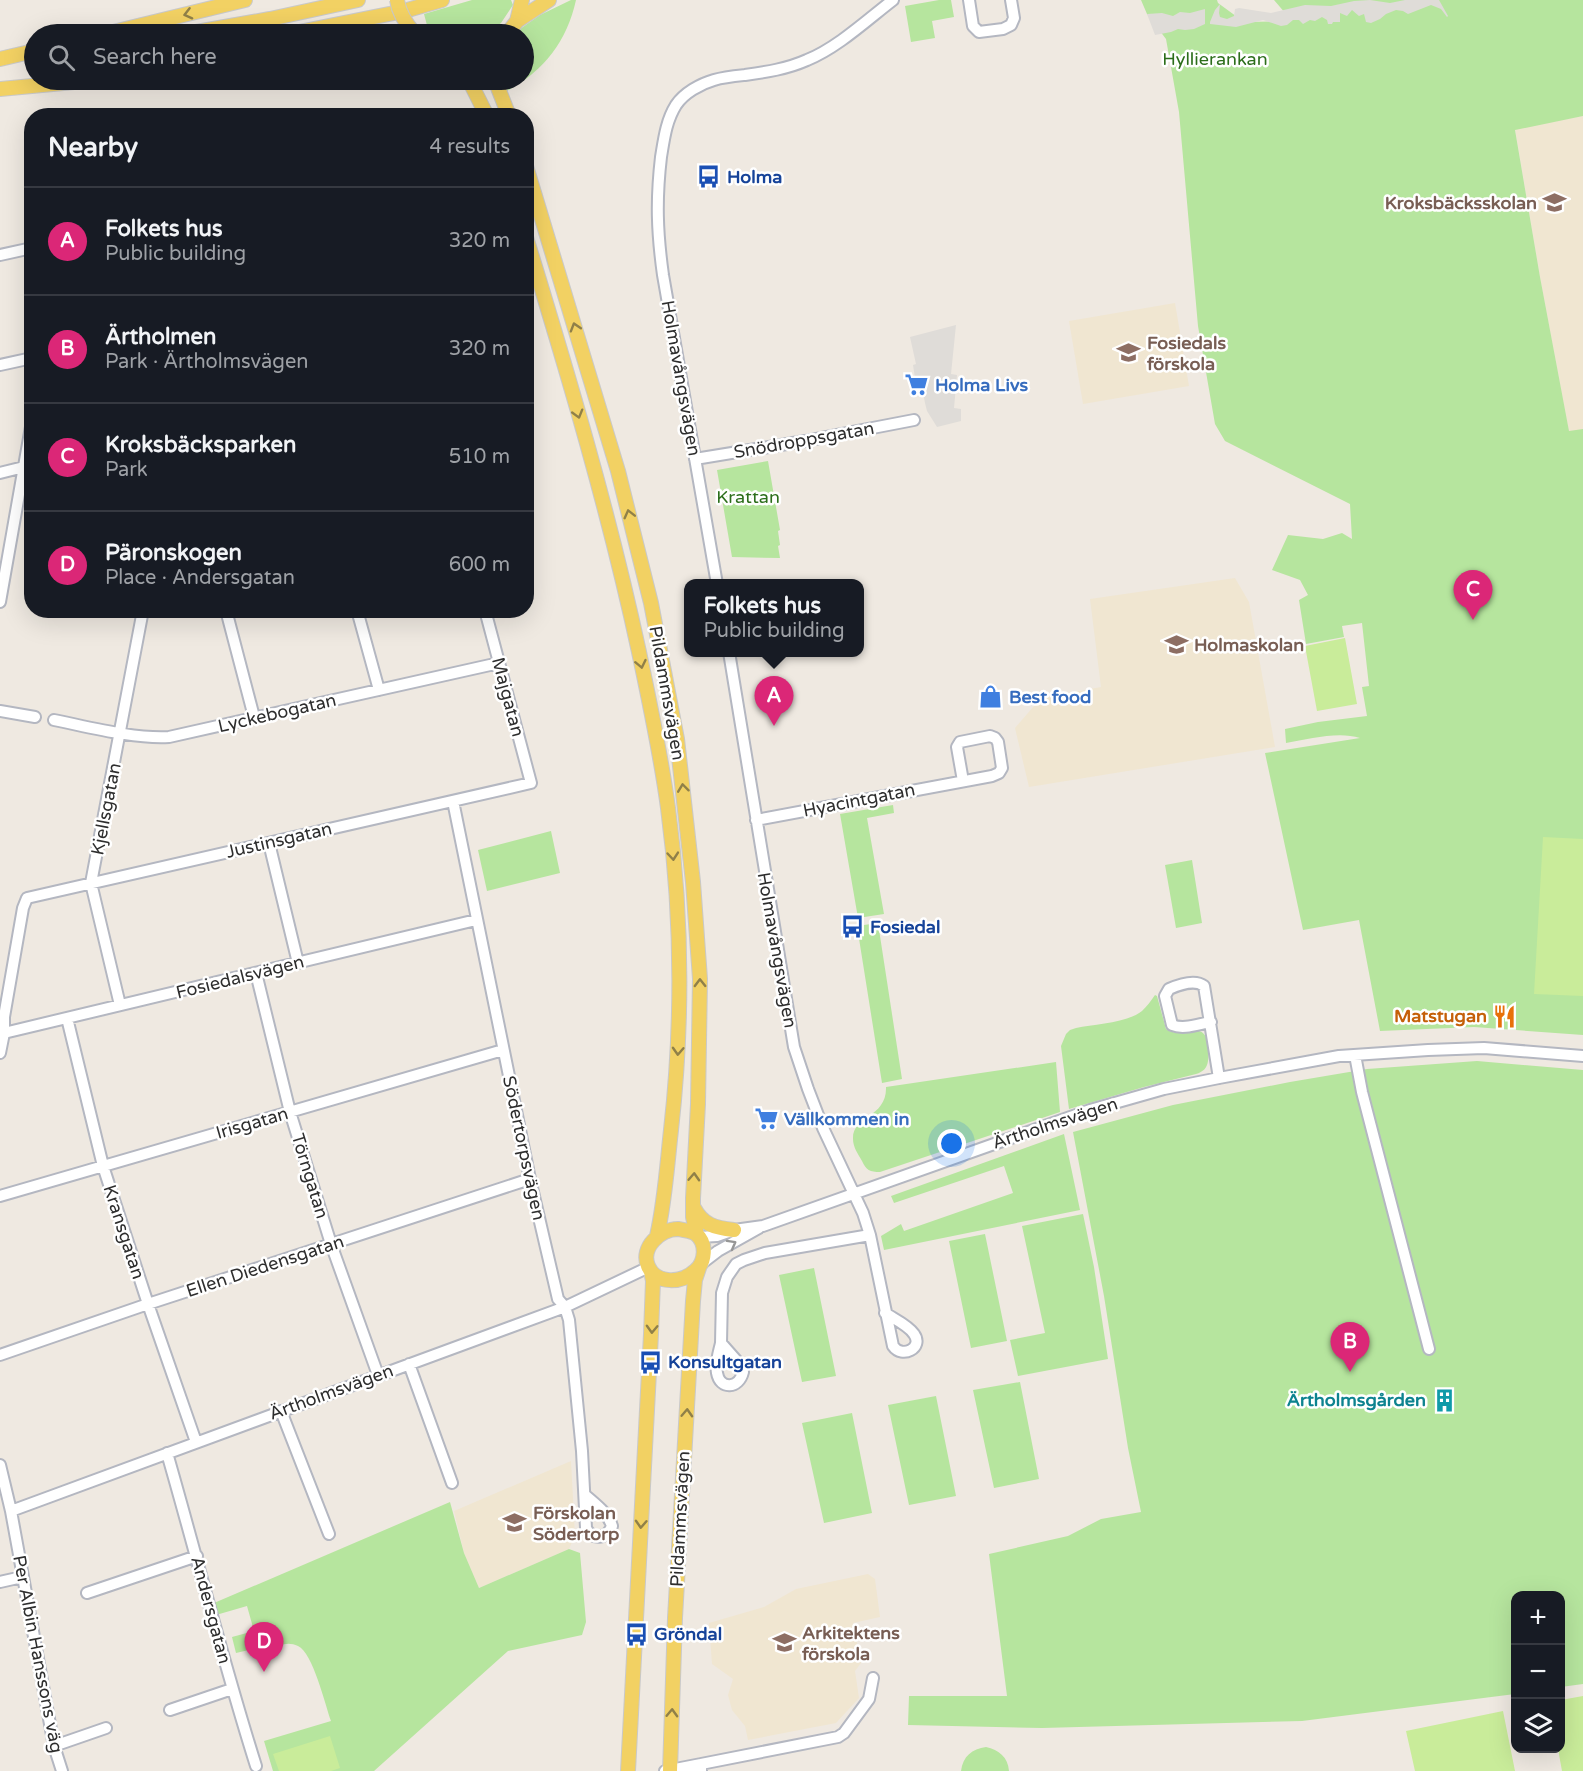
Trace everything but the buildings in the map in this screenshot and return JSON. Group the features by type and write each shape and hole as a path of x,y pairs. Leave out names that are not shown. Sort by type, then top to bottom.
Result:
{"main road":[{"path":"146,24 245,0"},
{"path":"246,24 358,0"},
{"path":"398,0 399,9 406,24"},
{"path":"339,24 404,11 442,0"},
{"path":"515,24 549,0"},
{"path":"517,21 522,1"},
{"path":"0,59 24,53"},
{"path":"0,65 24,61"},
{"path":"0,87 24,82"},
{"path":"0,87 24,85"},
{"path":"476,90 484,108"},
{"path":"499,90 505,108"},
{"name":"Pildammsvägen","path":"534,190 618,471 651,603 677,739 693,882 700,979 698,1104 693,1205 693,1217 698,1236"},
{"name":"Pildammsvägen","path":"534,264 593,464 622,577 662,764 668,809 677,920 679,982 676,1078 663,1209 657,1236"},
{"path":"693,1205 707,1224 734,1230"},
{"name":"Ärtholmsvägen","path":"657,1236 674,1229 691,1232 698,1236"},
{"path":"628,1771 653,1281 647,1264 647,1254 657,1236"},
{"path":"698,1236 704,1251 700,1266"},
{"name":"Pildammsvägen","path":"668,1771 693,1301 695,1280 700,1266"},
{"name":"Ärtholmsvägen","path":"650,1269 662,1277 677,1281 689,1276 700,1266"}],"street":[{"name":"Holmavångsvägen","path":"716,579 657,233 657,199 669,118 678,103 690,91 713,80 782,69 809,59 836,43 893,0"},
{"path":"969,0 973,26 979,32 1003,29 1011,25 1014,18 1011,0"},
{"path":"0,255 24,250"},
{"path":"0,365 24,360"},
{"name":"Snödroppsgatan","path":"695,459 914,420"},
{"path":"0,473 24,467"},
{"path":"0,602 24,481"},
{"name":"Kjellsgatan","path":"120,1005 91,883 141,618"},
{"path":"228,618 254,717"},
{"path":"359,618 379,690"},
{"name":"Majgatan","path":"487,618 531,783"},
{"name":"Holmavångsvägen","path":"730,657 794,1047 823,1128 863,1213 870,1235"},
{"name":"Lyckebogatan","path":"54,720 120,732 169,737 499,663"},
{"path":"0,711 35,717"},
{"name":"Hyacintgatan","path":"756,820 963,781 999,773 1002,768 995,738 990,736 960,742 957,747 963,781"},
{"name":"Justinsgatan","path":"4,1034 6,1006 23,908 27,898 36,894 531,783"},
{"name":"Södertorpsvägen","path":"453,801 530,1179 558,1299 565,1307 569,1320 585,1495"},
{"path":"269,843 298,963"},
{"name":"Fosiedalsvägen","path":"4,1034 476,920"},
{"name":"Törngatan","path":"256,973 290,1112 331,1244 378,1375"},
{"path":"1211,1022 1185,1027 1172,1025 1165,996 1168,989 1202,983 1206,990 1211,1022 1219,1078"},
{"name":"Kransgatan","path":"67,1018 103,1166 196,1442"},
{"path":"0,1053 4,1034"},
{"name":"Ärtholmsvägen","path":"700,1266 718,1251 763,1226 1044,1125 1164,1089 1339,1056 1484,1048 1583,1056"},
{"name":"Irisgatan","path":"0,1196 503,1050"},
{"path":"1355,1055 1362,1092 1429,1348"},
{"name":"Ellen Diedensgatan","path":"0,1355 530,1179"},
{"name":"Ärtholmsvägen","path":"698,1236 717,1236 734,1230 763,1226"},
{"path":"721,1343 722,1293 727,1277 736,1264 765,1253 870,1235 885,1313"},
{"name":"Ärtholmsvägen","path":"11,1511 565,1307 650,1269"},
{"path":"409,1364 452,1483"},
{"path":"281,1411 329,1534"},
{"name":"Andersgatan","path":"167,1453 232,1689 256,1766"},
{"name":"Per Albin Hanssons väg","path":"0,1465 4,1497 11,1511 54,1746 62,1771"},
{"path":"87,1593 197,1556"},
{"path":"0,1582 22,1577"},
{"path":"668,1771 701,1768 838,1737 844,1733 869,1699 873,1678"},
{"path":"170,1710 232,1689"},
{"path":"54,1746 106,1728"}],"shaded area":[{"path":"1370,0 1390,3 1405,0 1439,0 1448,16 1441,9 1431,5 1408,14 1396,10 1371,23 1366,22 1364,14 1359,16 1352,10 1347,16 1340,13 1340,22 1332,24 1328,24 1327,20 1322,17 1303,24 1299,20 1293,20 1281,26 1263,20 1236,27 1210,24 1220,4 1220,17 1227,19 1234,16 1235,9 1239,8 1271,13 1305,5 1331,6"},
{"path":"1205,9 1205,24 1194,29 1178,29 1155,35 1147,14 1162,13 1173,16 1180,12 1190,13"},
{"name":"Kroksbäcksskolan","path":"1583,116 1583,429 1569,432 1515,129"},
{"name":"Fosiedals förskola","path":"1175,303 1189,386 1083,404 1069,321"},
{"path":"956,325 951,374 957,375 954,408 961,409 961,421 937,427 927,411 920,377 915,378 913,365 916,364 910,337"},
{"name":"Holmaskolan","path":"1235,578 1249,602 1275,747 1029,787 1015,728 1041,698 1101,687 1090,599"},
{"name":"Förskolan Södertorp","path":"571,1461 575,1535 569,1549 479,1588 464,1553 454,1511"},
{"name":"Arkitektens förskola","path":"868,1574 875,1579 880,1617 853,1623 861,1663 855,1671 859,1698 836,1723 748,1740 745,1726 732,1710 728,1695 733,1679 712,1664 709,1623 764,1607 796,1589"}],"green space":[{"path":"472,0 511,0 513,5 500,24 427,24 424,14"},
{"path":"571,0 576,0 567,29 543,64 534,72 534,24 527,24 540,15"},
{"path":"951,0 954,17 932,21 935,38 911,42 905,6"},
{"name":"Hyllierankan","path":"1141,0 1217,0 1244,22 1292,21 1274,0 1583,0 1583,116 1515,130 1569,431 1583,429 1583,1035 1474,1027 1380,1031 1359,920 1303,930 1265,753 1360,738 1333,735 1286,743 1285,729 1367,716 1362,687 1369,686 1362,623 1342,626 1344,637 1306,644 1299,600 1308,595 1300,580 1272,570 1288,535 1323,539 1342,533 1352,539 1350,504 1225,441 1215,424 1198,326 1179,112 1166,39 1147,14"},
{"name":"Krattan","path":"768,461 780,530 778,531 780,545 778,546 780,558 732,557 717,470"},
{"path":"1345,638 1357,704 1317,711 1305,646"},
{"path":"893,805 894,813 867,818 884,914 858,918 840,814"},
{"path":"551,831 560,873 487,891 478,850"},
{"path":"1543,837 1583,839 1583,996 1534,994"},
{"path":"1192,860 1202,923 1176,928 1165,865"},
{"path":"878,923 902,1079 882,1083 857,926"},
{"path":"1155,995 1166,1029 1172,1032 1202,1032 1206,1037 1208,1057 1206,1068 1196,1074 1069,1109 1061,1046 1066,1034 1076,1028 1120,1021 1136,1015"},
{"path":"1477,1061 1583,1070 1583,1684 1565,1686 1565,1591 1511,1591 1511,1695 1302,1721 1042,1728 908,1725 909,1696 1007,1696 989,1554 1068,1536 1101,1519 1141,1512 1073,1132 1173,1105 1367,1069"},
{"path":"1056,1062 1060,1112 880,1172 867,1168 855,1148 854,1131 881,1105 886,1087"},
{"path":"1064,1134 1080,1210 884,1250 881,1236 901,1224 904,1231 1013,1193 1004,1166 894,1203 891,1196"},
{"path":"1083,1214 1094,1267 1108,1359 1018,1376 1010,1340 1045,1333 1022,1226"},
{"path":"985,1234 1007,1341 971,1348 949,1241"},
{"path":"814,1268 836,1376 802,1382 779,1275"},
{"path":"1020,1382 1039,1479 994,1488 973,1390"},
{"path":"936,1396 956,1496 909,1505 888,1405"},
{"path":"852,1413 872,1513 824,1523 802,1423"},
{"path":"450,1502 464,1553 479,1588 569,1549 580,1553 586,1622 582,1635 508,1651 374,1771 273,1771 264,1741 331,1721 318,1680 309,1658 298,1646 284,1644 270,1649 269,1645 236,1653 232,1637 254,1631 247,1606 216,1615 214,1603"},
{"path":"1583,1696 1583,1771 1562,1771 1559,1753 1565,1753 1565,1699"},
{"path":"1503,1711 1515,1771 1415,1771 1406,1731"},
{"path":"330,1736 340,1768 331,1771 279,1771 273,1754"},
{"path":"986,1747 1002,1755 1009,1771 961,1771 969,1754 976,1749"}],"place":[{"name":"Holma","path":"709,177"},
{"name":"Kroksbäcksskolan","path":"1555,203"},
{"name":"Fosiedals förskola","path":"1129,353"},
{"name":"Holma Livs","path":"917,385"},
{"name":"Kroksbäcksparken","path":"1473,620"},
{"name":"Holmaskolan","path":"1176,645"},
{"name":"Best food","path":"991,697"},
{"name":"Folkets hus","path":"774,726"},
{"name":"Fosiedal","path":"852,927"},
{"name":"Matstugan","path":"1505,1016"},
{"name":"Vällkommen in","path":"766,1119"},
{"name":"Konsultgatan","path":"650,1362"},
{"name":"Ärtholmen","path":"1350,1372"},
{"name":"Ärtholmsgården","path":"1444,1400"},
{"name":"Förskolan Södertorp","path":"515,1523"},
{"name":"Gröndal","path":"636,1634"},
{"name":"Arkitektens förskola","path":"784,1643"},
{"name":"Päronskogen","path":"264,1672"}]}
